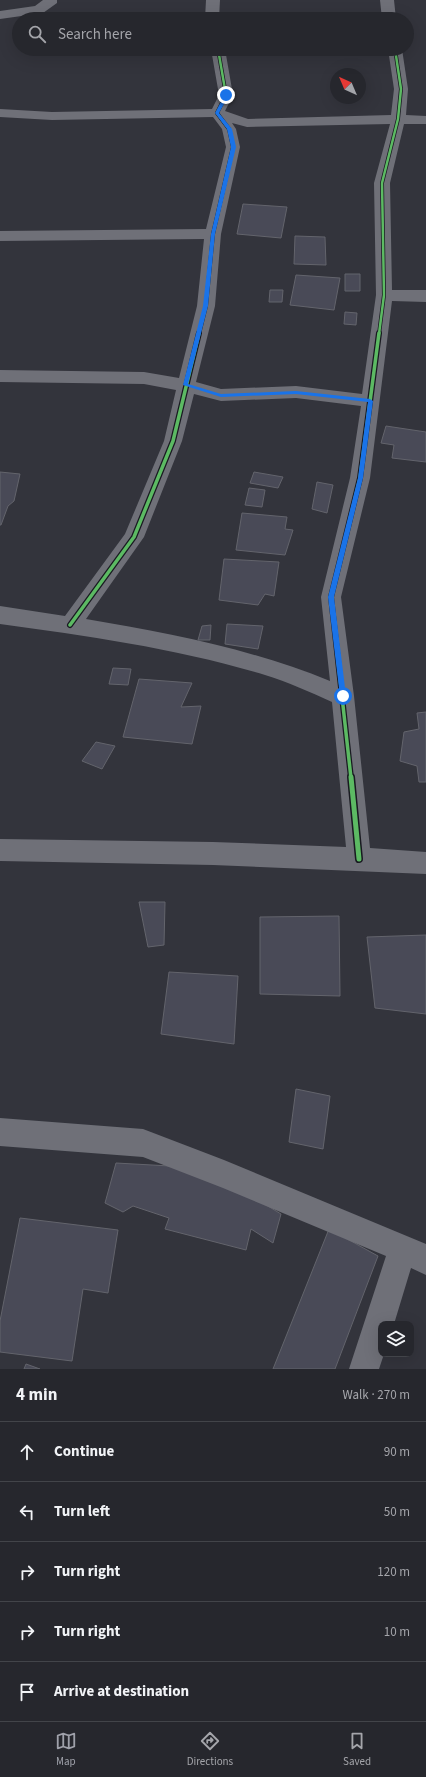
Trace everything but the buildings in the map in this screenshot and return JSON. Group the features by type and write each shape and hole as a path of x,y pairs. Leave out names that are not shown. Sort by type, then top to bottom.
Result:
{"street":[{"path":"23,12 38,10 50,3 50,0"},
{"path":"212,12 213,0"},
{"path":"387,0 389,12"},
{"path":"0,15 12,13"},
{"path":"217,113 226,95 219,56"},
{"path":"359,859 343,696 331,597 360,478 384,295 382,183 398,119 401,89 395,56"},
{"path":"0,113 52,116 217,113 247,124 398,119 426,120"},
{"path":"70,625 134,537 173,441 185,385 206,306 213,234 233,147 230,129 217,113"},
{"path":"0,236 213,234"},
{"path":"384,295 426,296"},
{"path":"0,376 144,378 185,385 221,395 296,392 370,401"},
{"path":"0,615 70,625 256,663 343,696"},
{"path":"0,850 91,851 359,859 426,863"},
{"path":"0,1132 142,1143 224,1174 414,1254 364,1369"}],"cycle path":[{"path":"70,625 134,537 173,441 206,306 213,234 233,147 229,129 217,113 226,95 219,56"},
{"path":"359,859 343,696 331,597 360,478 378,345 384,295 382,183 398,119 401,89 396,56"}],"route":[{"path":"226,95 217,113 230,129 233,147 213,234 206,306 185,385 221,395 296,392 370,401 360,478 331,597 343,696"}]}
